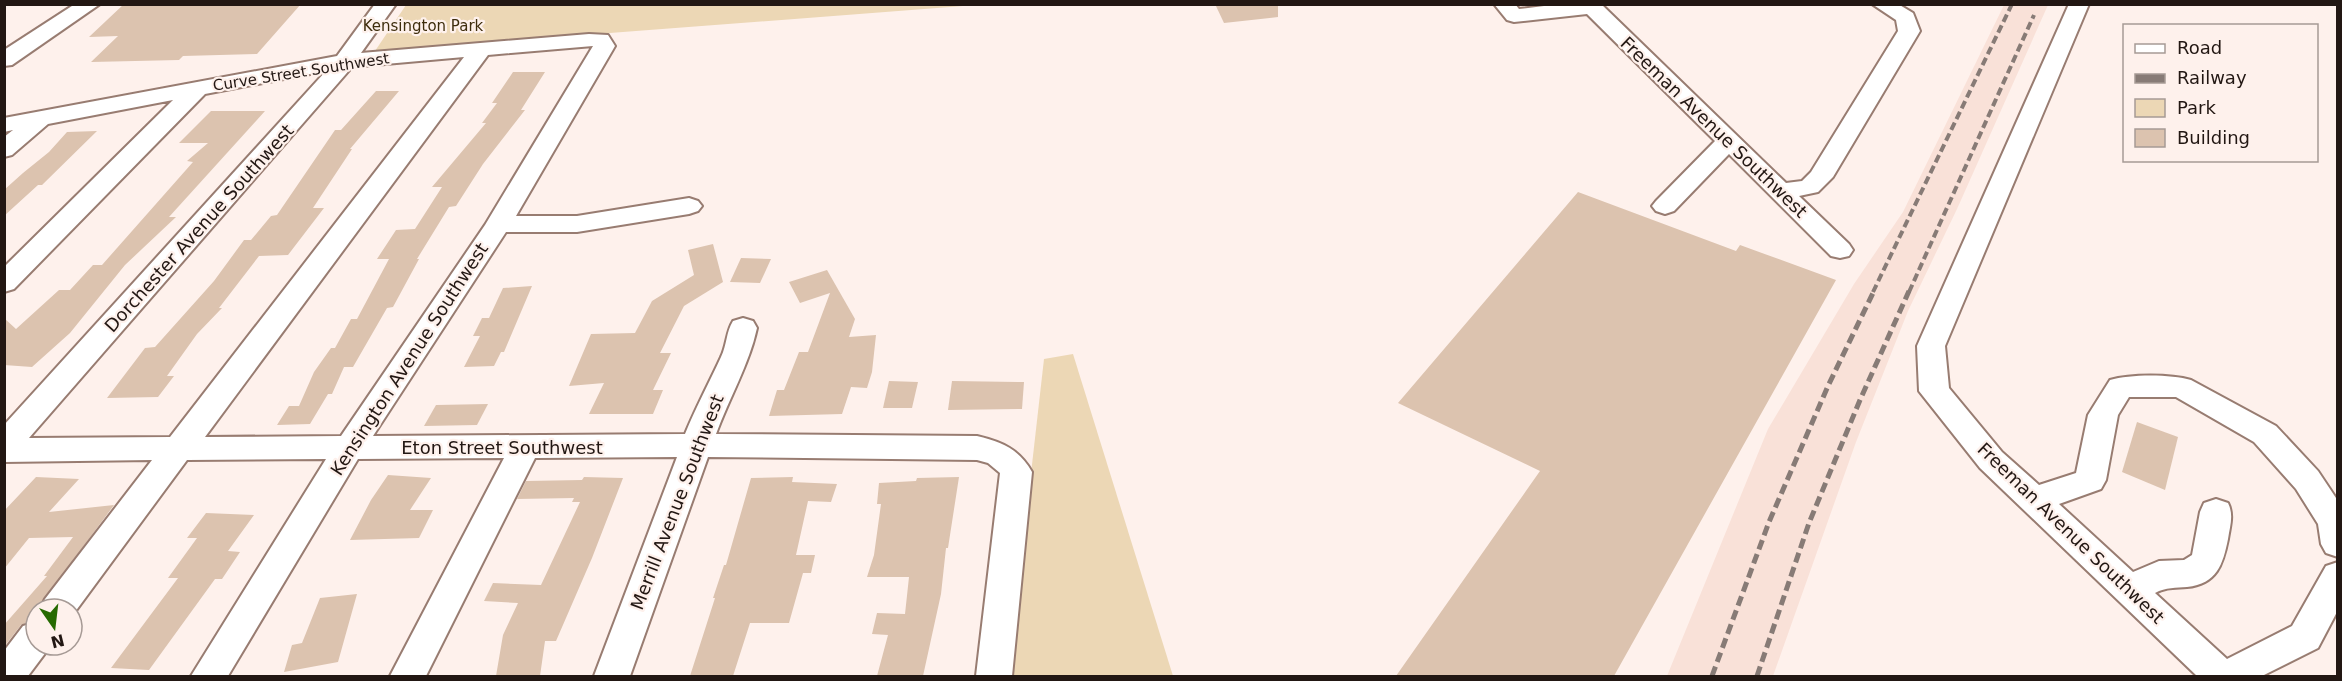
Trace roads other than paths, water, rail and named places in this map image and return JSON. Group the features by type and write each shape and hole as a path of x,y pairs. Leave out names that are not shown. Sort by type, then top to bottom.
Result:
{"street":[{"path":"4,60 90,4"},
{"name":"Dorchester Avenue Southwest","path":"4,448 346,61 386,4"},
{"path":"1504,4 1514,16 1590,6"},
{"path":"1779,191 1809,187 1821,177 1909,31 1906,17 1882,4"},
{"name":"Freeman Avenue Southwest","path":"2079,4 1931,346 1934,391 1991,460 2220,676"},
{"name":"Freeman Avenue Southwest","path":"1590,6 1840,250"},
{"name":"Curve Street Southwest","path":"4,125 346,61 600,40"},
{"name":"Kensington Avenue Southwest","path":"209,676 349,448 498,224 598,57 604,46 600,40"},
{"path":"66,597 482,48"},
{"path":"4,283 197,89"},
{"path":"4,150 41,119"},
{"path":"1665,207 1728,141"},
{"path":"498,224 578,224 689,206"},
{"name":"Merrill Avenue Southwest","path":"612,676 712,403 737,354 743,328"},
{"path":"2034,500 2090,480 2103,415 2120,387 2181,387 2265,434 2307,480 2334,522 2337,544"},
{"path":"408,676 526,446"},
{"name":"Eton Street Southwest","path":"4,448 951,446 999,453 1011,463 1016,472 994,676"},
{"path":"2130,589 2159,575 2191,573 2207,562 2216,512"},
{"path":"2228,676 2306,637 2337,576"},
{"path":"7,676 24,654"}],"railway":[{"path":"1873,292 2012,4"},
{"path":"1909,292 2034,15"},
{"path":"1712,676 1769,522 1828,386 1874,291"},
{"path":"1757,676 1809,523 1860,400 1909,291"}],"park label":[{"name":"Kensington Park","path":"423,26"}]}
